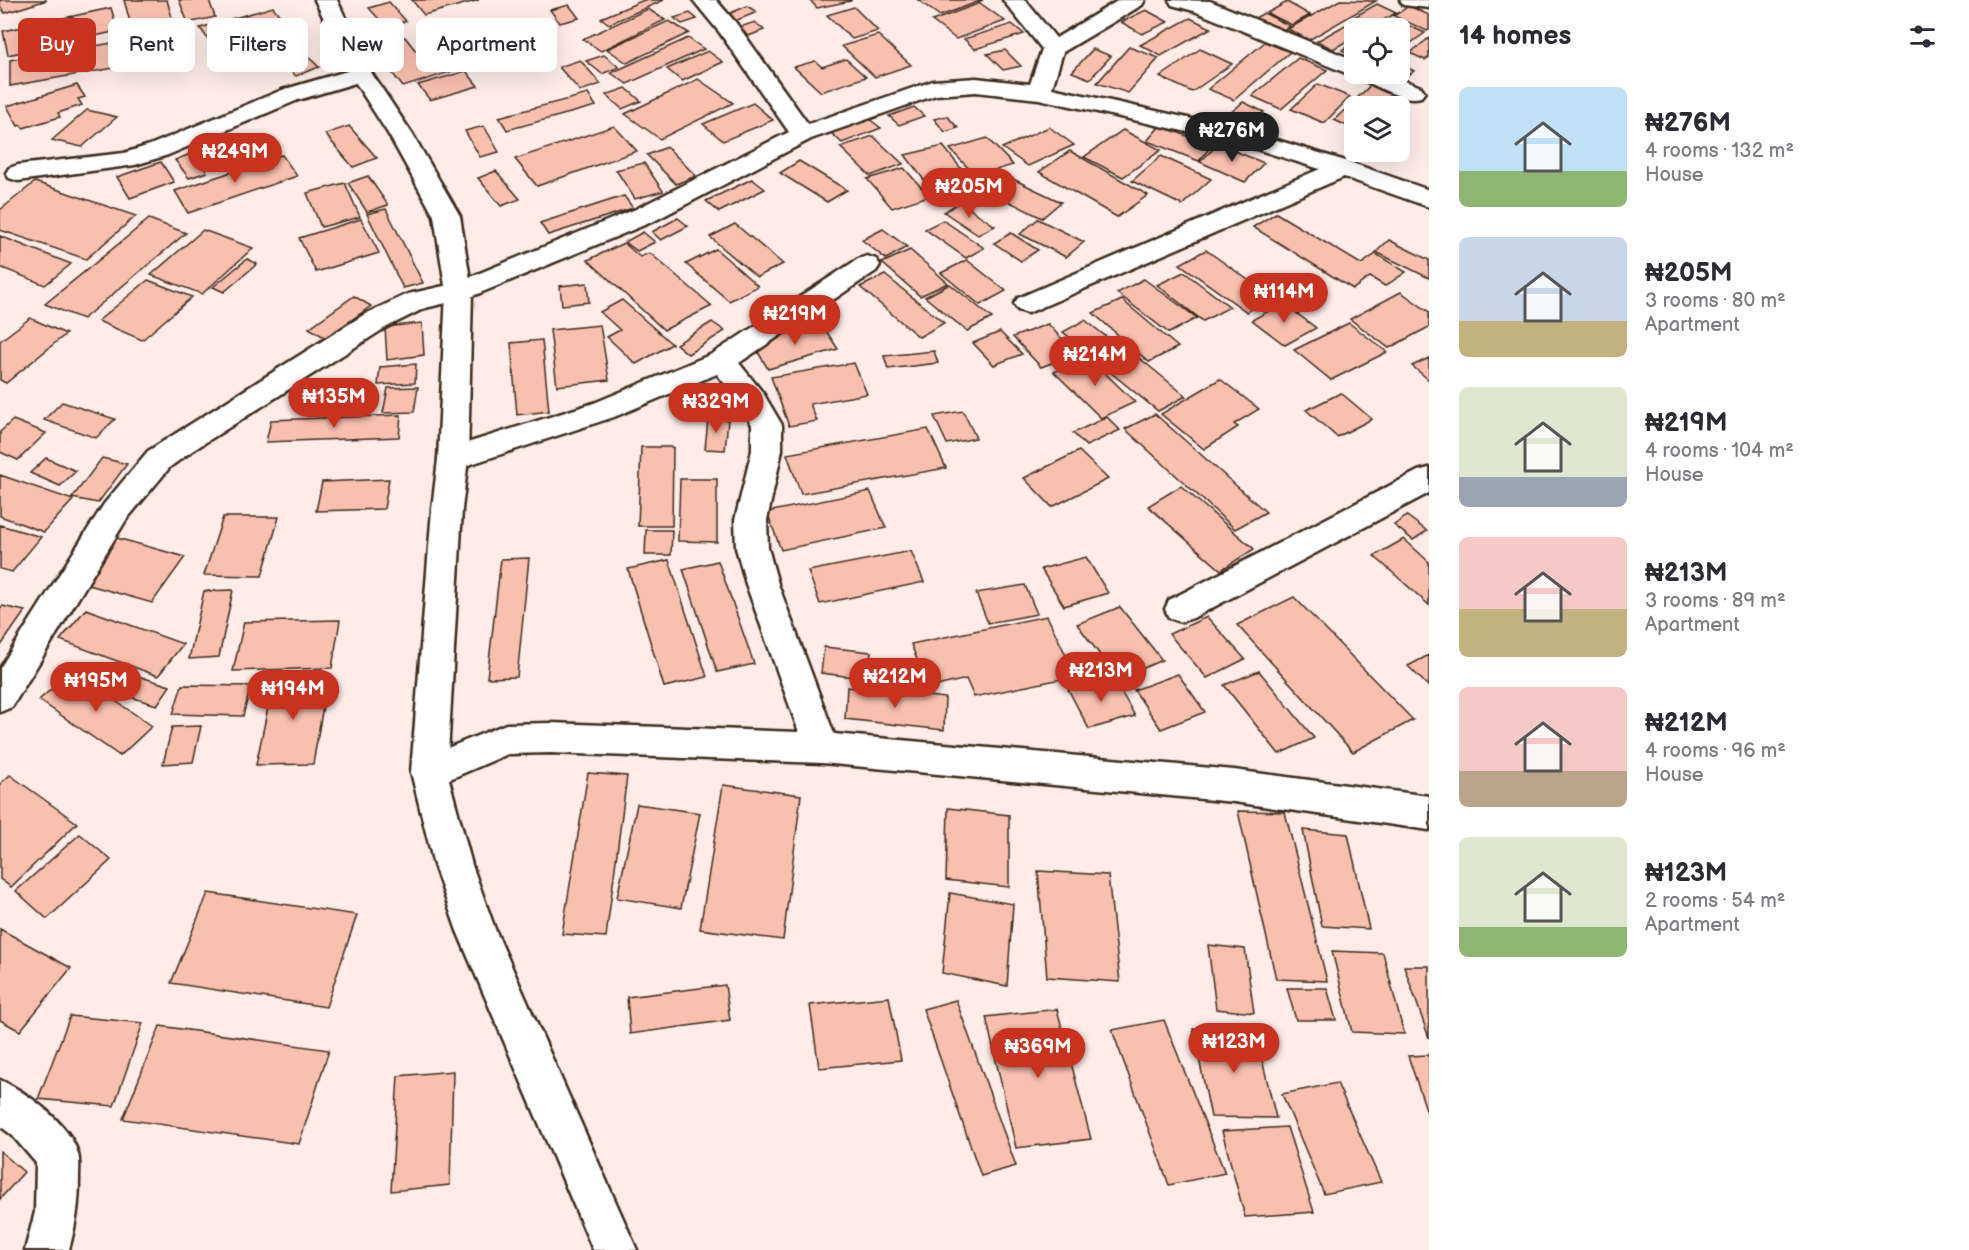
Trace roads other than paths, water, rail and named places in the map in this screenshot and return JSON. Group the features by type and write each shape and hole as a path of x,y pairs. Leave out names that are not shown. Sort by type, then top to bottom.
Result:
{"street":[{"path":"326,0 361,74 401,135 447,216 459,292 453,459 447,509 429,772 453,865 476,931 615,1250"},
{"path":"704,0 728,28 803,134"},
{"path":"1014,0 1053,50"},
{"path":"1039,92 1053,50 1134,0"},
{"path":"1180,0 1202,6 1344,64"},
{"path":"1411,0 1429,2"},
{"path":"6,174 126,160 159,150 290,95 361,74"},
{"path":"1393,84 1413,92"},
{"path":"0,697 115,512 159,459 375,321 418,300 459,292 645,215 803,134 933,88 976,85 1039,92 1243,137 1343,168 1429,200"},
{"path":"1028,304 1343,168"},
{"path":"453,459 604,410 722,361 867,265"},
{"path":"722,361 753,400 767,425 767,450 751,520 752,548 762,584 822,748"},
{"path":"1181,609 1429,479"},
{"path":"429,772 506,739 550,738 822,748 1234,786 1429,813"},
{"path":"0,1101 27,1120 57,1155 57,1212 47,1250"}]}
